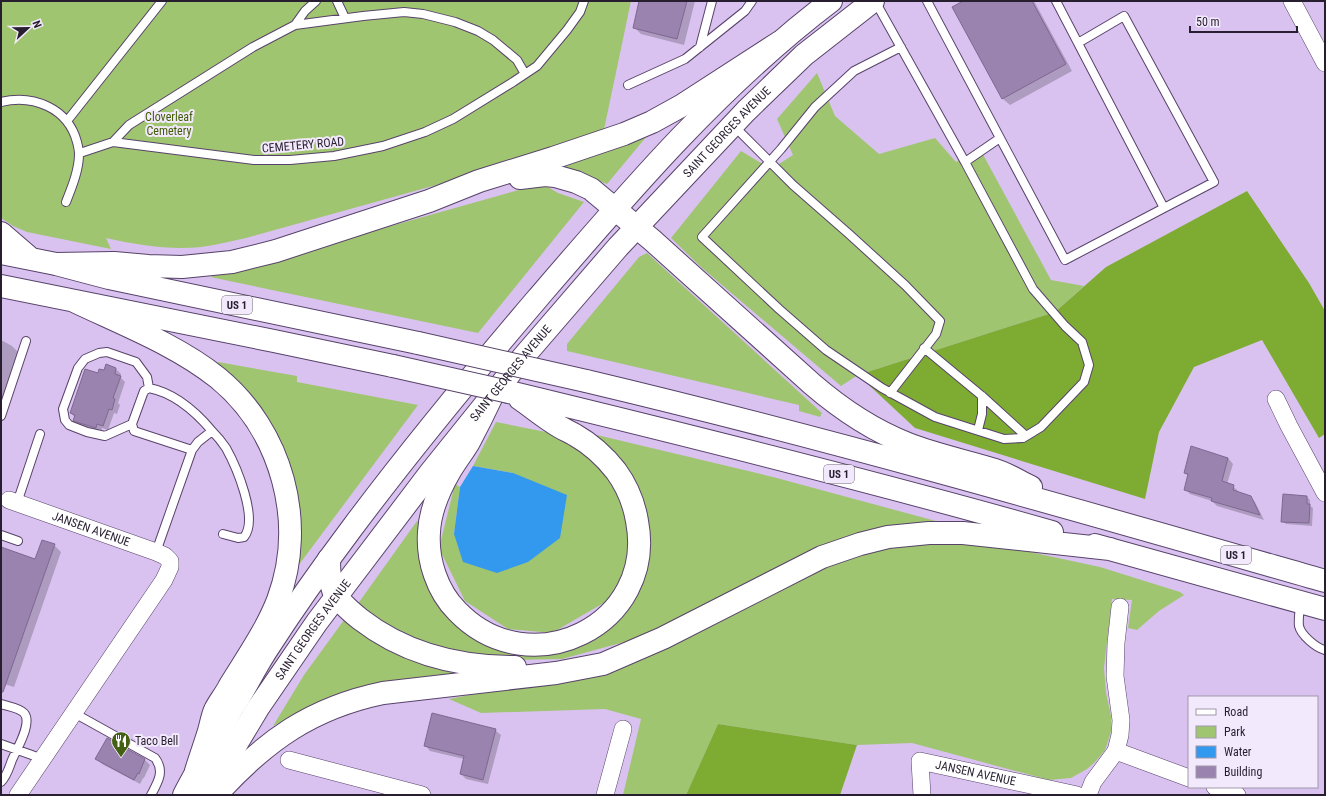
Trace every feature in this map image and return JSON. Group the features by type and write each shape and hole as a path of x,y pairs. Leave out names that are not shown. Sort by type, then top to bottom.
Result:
{"main road":[{"name":"SAINT GEORGES AVENUE","path":"184,795 196,771 266,652 329,559 385,484 468,381 571,259 663,156 726,92 780,42 830,1"},
{"name":"SAINT GEORGES AVENUE","path":"206,795 258,708 302,644 430,473 501,394 524,356 637,226 733,124 787,70 874,1"},
{"path":"429,201 479,181 560,156 624,134 652,122 698,96 780,42"},
{"path":"663,156 656,175 656,186 659,195 663,199"},
{"path":"56,264 114,263 182,267 232,262 276,251 429,201 514,179 545,175 567,179 583,185 599,195 637,226 812,384 849,413 876,429 906,443 997,471 1083,512"},
{"path":"1,233 31,259"},
{"name":"US 1","path":"1,253 56,264 109,278 418,342 586,381 800,434 1325,581"},
{"name":"US 1","path":"1,286 393,366 501,394 566,406 711,441 864,480 1325,609"},
{"path":"74,301 169,347 196,363 217,378 234,393 256,421 269,443 282,477 288,501 290,527 290,551 285,577 277,601 264,629 215,711 196,771"},
{"path":"501,394 575,434 593,447 610,464 623,482 632,501 638,524 639,546 636,567 629,586 619,603 604,618 586,631 554,644 529,645 510,642 499,639 469,623 447,599 436,578 430,555 429,544 431,520 437,496 450,470 501,394"},
{"path":"216,795 246,763 279,736 317,714 343,703 398,690 571,671 603,664 663,638 815,560 860,544 888,537 929,533 963,533 1110,549"},
{"path":"329,559 333,591 349,610 380,633 414,651 452,662 497,667 573,662 630,651"}],"street":[{"path":"1292,1 1325,63"},
{"path":"1276,399 1325,493"},
{"name":"JANSEN AVENUE","path":"13,502 156,552 165,556 170,561 170,567 164,580 74,713"},
{"path":"1088,795 1093,782 1116,751 1120,735 1121,720 1115,676 1116,644 1120,607"},
{"path":"18,795 74,713"},
{"path":"605,795 623,729"},
{"path":"1116,751 1188,778"},
{"path":"289,760 422,795"},
{"name":"JANSEN AVENUE","path":"922,795 920,761 1077,795"},
{"path":"1218,788 1237,795"}],"lane":[{"path":"67,120 162,1"},
{"name":"CEMETERY ROAD","path":"295,25 305,11 316,1"},
{"path":"337,1 345,18"},
{"name":"CEMETERY ROAD","path":"80,153 113,142 254,160 290,160 334,156 383,146 425,132 454,119 537,66 567,30 580,12 584,1"},
{"path":"700,47 712,1"},
{"path":"628,85 685,59 745,11 752,1"},
{"path":"874,1 901,47 965,162 1033,289 1065,326 1082,342 1089,364 1084,382 1041,427 1023,438 1004,439 935,416 890,392 826,350 779,309 702,237 770,161 815,107 854,71 901,47"},
{"path":"927,1 1066,260 1214,182 1124,16 1078,43"},
{"path":"1056,1 1164,208"},
{"name":"CEMETERY ROAD","path":"113,142 129,125 253,47 295,25 404,12 423,14 455,22 478,31 493,40 517,60 525,74"},
{"path":"1,102 23,99 37,102 58,112 67,120 74,133 80,153 76,176 66,202"},
{"path":"733,124 793,185 850,234 905,285 940,321 936,334 890,392"},
{"path":"965,162 1000,138"},
{"path":"1,416 26,341"},
{"path":"924,348 982,396 1026,436"},
{"path":"132,424 105,436 87,432 69,425 65,420 63,409 78,368 85,359 99,353 107,352 136,362 147,377 149,388"},
{"path":"149,388 144,392 132,424 134,431 192,450"},
{"path":"149,388 180,401 196,414 225,447 234,464 244,491 248,511 248,529 244,537 238,538 223,534"},
{"path":"978,430 982,414 982,396"},
{"path":"156,552 192,450 198,442 212,431"},
{"path":"13,502 40,434"},
{"path":"1,535 18,541"},
{"path":"1300,602 1299,628 1309,641 1325,650"},
{"path":"1,704 20,710 24,713 26,718 26,726 17,750 8,773 1,782"},
{"path":"74,713 155,758 159,764 160,774 151,795"},
{"path":"1,744 43,759"}],"green space":[{"name":"Cloverleaf Cemetery","path":"1,1 631,1 602,139 246,238 201,247 177,248 141,245 106,238 111,249 27,232 13,226 1,218"},
{"path":"817,73 835,116 879,154 935,138 956,162 980,149 1051,280 1084,286 1055,312 858,375 841,386 702,268 671,238 741,151 771,169 793,155 777,119"},
{"path":"647,136 607,184 559,165"},
{"path":"533,186 548,187 558,193 584,202 478,333 210,277"},
{"path":"1247,191 1309,283 1325,311 1325,434 1319,438 1262,340 1194,367 1159,432 1145,499 915,428 858,375 1055,312 1106,267"},
{"path":"647,253 822,413 820,417 799,411 799,405 567,351 567,344 639,257"},
{"path":"218,362 297,376 297,382 418,405 298,566 295,565 298,514 217,365"},
{"path":"496,422 556,434 585,451 610,477 629,520 626,569 607,601 552,633 508,629 465,601 439,548 455,484 460,487 454,534 513,473 473,466"},
{"path":"597,435 773,477 947,524 886,529 654,631 628,641 562,659 505,660 451,653 394,631 357,605 417,521 422,522 463,628 582,642 647,552 596,439"},
{"path":"907,541 988,543 1100,567 1180,592 1184,595 1159,611 1137,630 1128,628 1132,600 1112,599 1104,668 1106,693 1111,716 1111,732 1105,750 1087,769 1071,778 1049,780 912,743 857,745 718,724 686,795 623,795 641,719 605,709 481,713 449,699 637,662 838,560"},
{"path":"344,620 479,674 342,692 273,726 304,675"},
{"path":"718,724 857,745 840,795 686,795"}],"water":[{"path":"473,466 513,473 567,495 560,538 528,562 497,573 463,562 454,534 460,487"}],"building":[{"path":"639,1 687,1 677,39 633,28"},
{"path":"963,1 1032,1 1066,64 1002,99 952,7"},
{"path":"106,364 116,368 115,374 121,376 113,398 115,399 112,410 109,409 103,426 97,424 96,428 73,421 75,415 70,413 85,369 98,373 99,369 104,370"},
{"path":"1191,446 1228,458 1222,481 1234,485 1233,490 1251,496 1260,515 1211,501 1212,498 1184,490 1188,474 1184,473"},
{"path":"1283,494 1307,496 1307,504 1310,504 1309,523 1281,522"},
{"path":"42,540 55,544 3,692 1,692 1,547 35,559"},
{"path":"432,713 496,729 483,780 460,774 464,756 424,746"},
{"name":"Taco Bell","path":"107,738 145,759 139,774 138,773 134,780 95,759"}],"place":[{"name":"Taco Bell","path":"121,758"}]}
